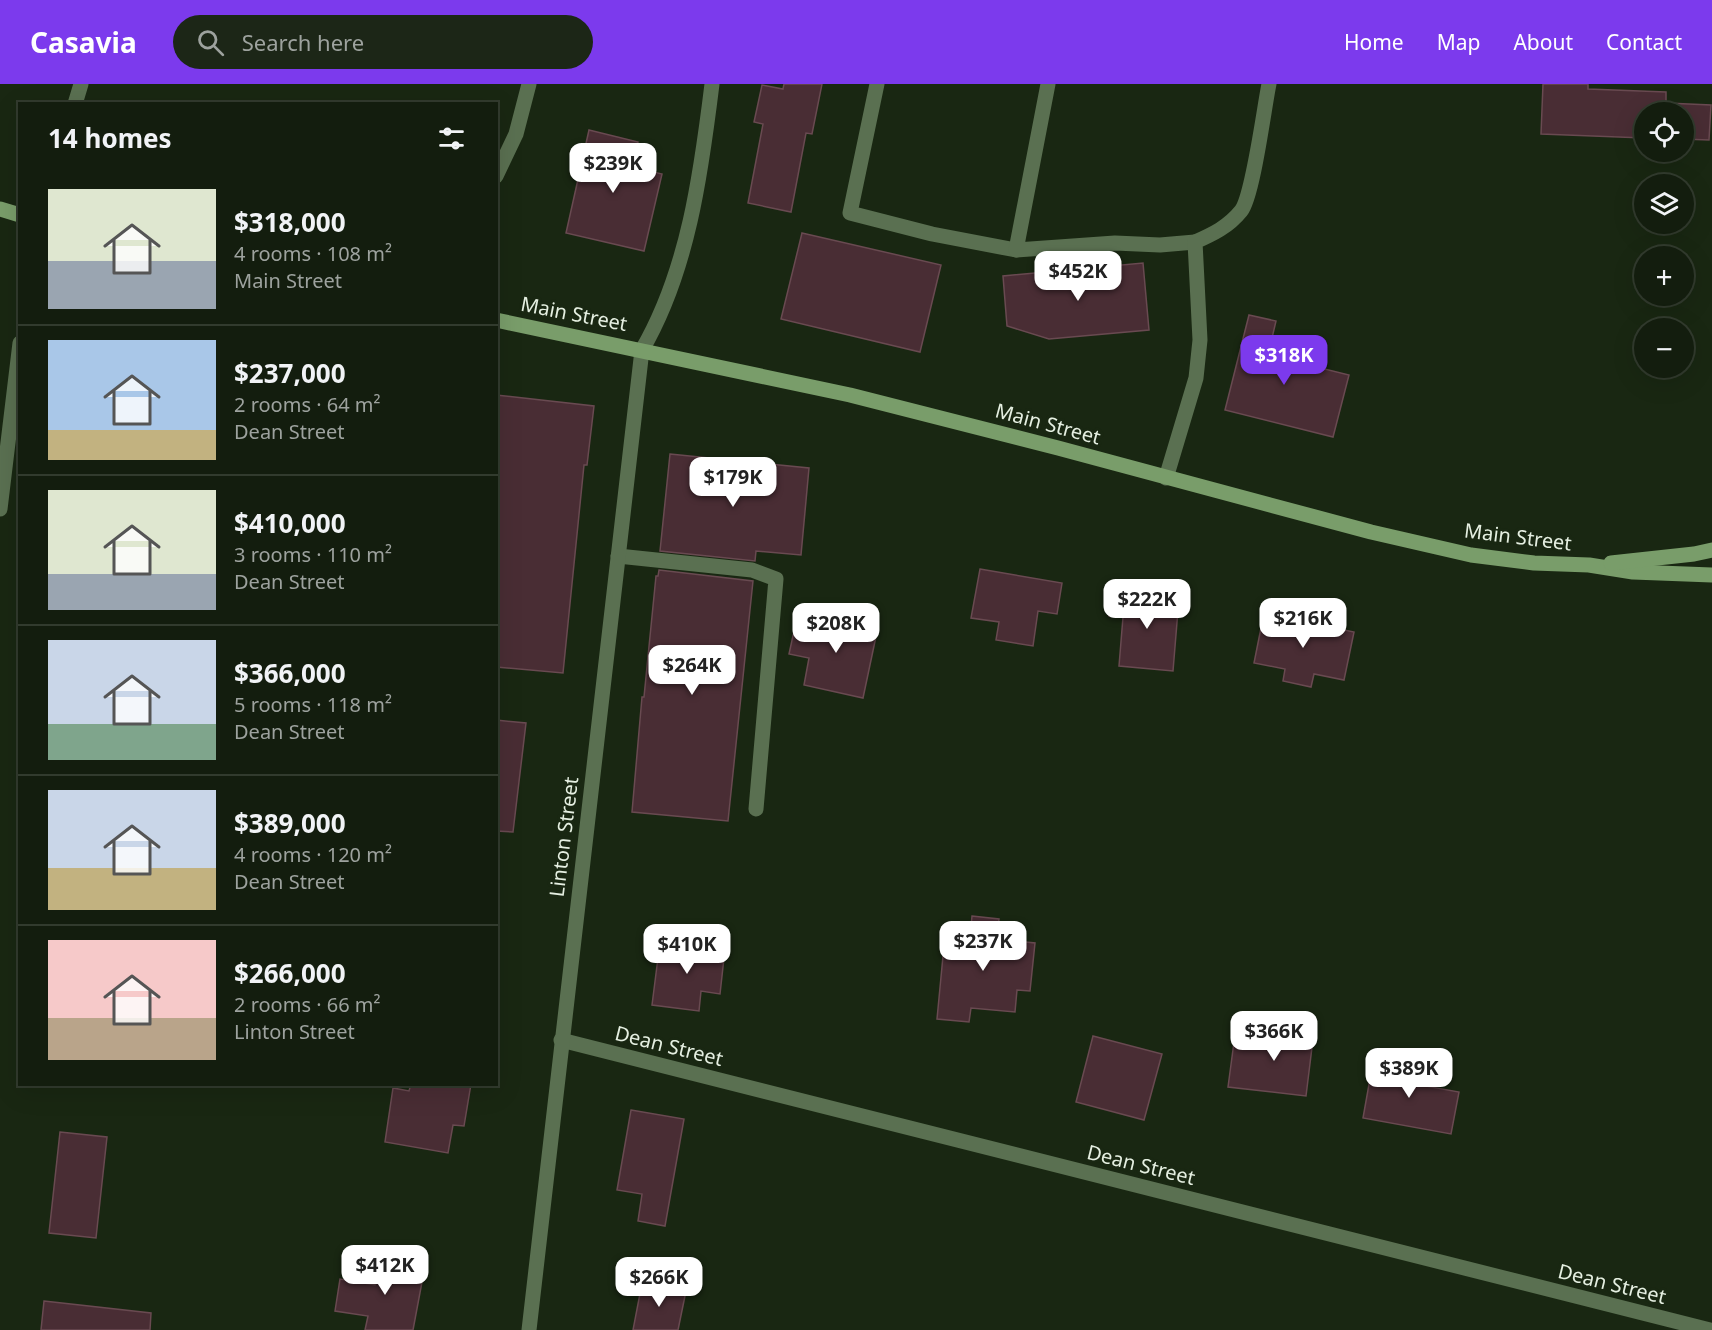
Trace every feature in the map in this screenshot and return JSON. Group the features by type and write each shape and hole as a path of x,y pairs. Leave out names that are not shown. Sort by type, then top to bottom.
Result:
{"main road":[{"path":"0,209 18,214"},
{"name":"Main Street","path":"498,320 850,395 1371,532 1471,555 1633,572 1712,575"},
{"name":"Main Street","path":"1589,566 1712,550"}],"street":[{"path":"76,102 81,84"},
{"path":"498,172 516,135 529,84"},
{"path":"642,350 657,324 676,271 692,206 707,127 712,84"},
{"path":"877,84 850,213 932,234 1016,250 1115,243 1160,245 1195,242 1222,230 1242,209 1252,175 1269,84"},
{"path":"1016,250 1048,84"},
{"path":"1166,478 1196,378 1200,340 1195,242"},
{"name":"Linton Street","path":"529,1330 642,350"},
{"path":"0,509 18,360"},
{"path":"618,556 752,570 776,579 756,809"},
{"name":"Dean Street","path":"561,1040 1710,1330"}],"building":[{"path":"784,84 822,84 812,134 806,133 791,212 748,203 763,124 754,122 762,85 783,89"},
{"path":"1543,84 1588,84 1588,89 1666,92 1666,102 1634,102 1634,138 1541,134"},
{"path":"1694,104 1711,105 1709,140 1694,139"},
{"path":"589,130 638,142 632,167 662,174 644,251 566,233"},
{"path":"802,233 941,265 920,352 781,319"},
{"path":"1143,263 1149,330 1049,339 1007,326 1003,276"},
{"path":"1249,315 1276,321 1268,355 1349,375 1333,437 1225,410"},
{"path":"498,395 594,406 587,465 584,465 563,673 498,667"},
{"path":"670,454 809,468 801,555 756,551 755,561 660,551"},
{"path":"980,569 1062,583 1057,614 1038,611 1033,646 996,640 999,622 971,618"},
{"path":"659,570 753,581 728,821 632,812 642,697 644,697 656,576"},
{"path":"1112,592 1179,598 1173,671 1119,666 1123,617 1109,616"},
{"path":"1264,613 1354,632 1344,680 1314,674 1311,687 1283,681 1285,669 1254,663"},
{"path":"824,616 878,627 863,698 804,685 809,658 789,654 796,622 822,627"},
{"path":"498,720 526,723 513,832 498,831"},
{"path":"972,916 999,919 997,939 1035,943 1030,991 1017,990 1015,1012 971,1008 969,1022 937,1019 945,935 970,938"},
{"path":"660,942 725,949 720,994 701,991 699,1011 652,1005"},
{"path":"1261,1025 1314,1031 1306,1096 1228,1087 1234,1042 1258,1045"},
{"path":"1093,1036 1162,1054 1144,1120 1076,1102"},
{"path":"1388,1056 1424,1062 1420,1085 1459,1092 1451,1134 1363,1118 1371,1073 1385,1075"},
{"path":"410,1086 471,1086 464,1126 453,1125 448,1153 385,1142 393,1088 409,1091"},
{"path":"631,1110 684,1119 665,1226 638,1221 642,1194 617,1190"},
{"path":"60,1132 107,1137 96,1238 49,1233"},
{"path":"379,1258 425,1266 413,1330 365,1330 368,1316 335,1311 340,1279 375,1285"},
{"path":"642,1283 686,1291 678,1330 633,1330"},
{"path":"44,1301 151,1313 150,1330 41,1330"}]}
